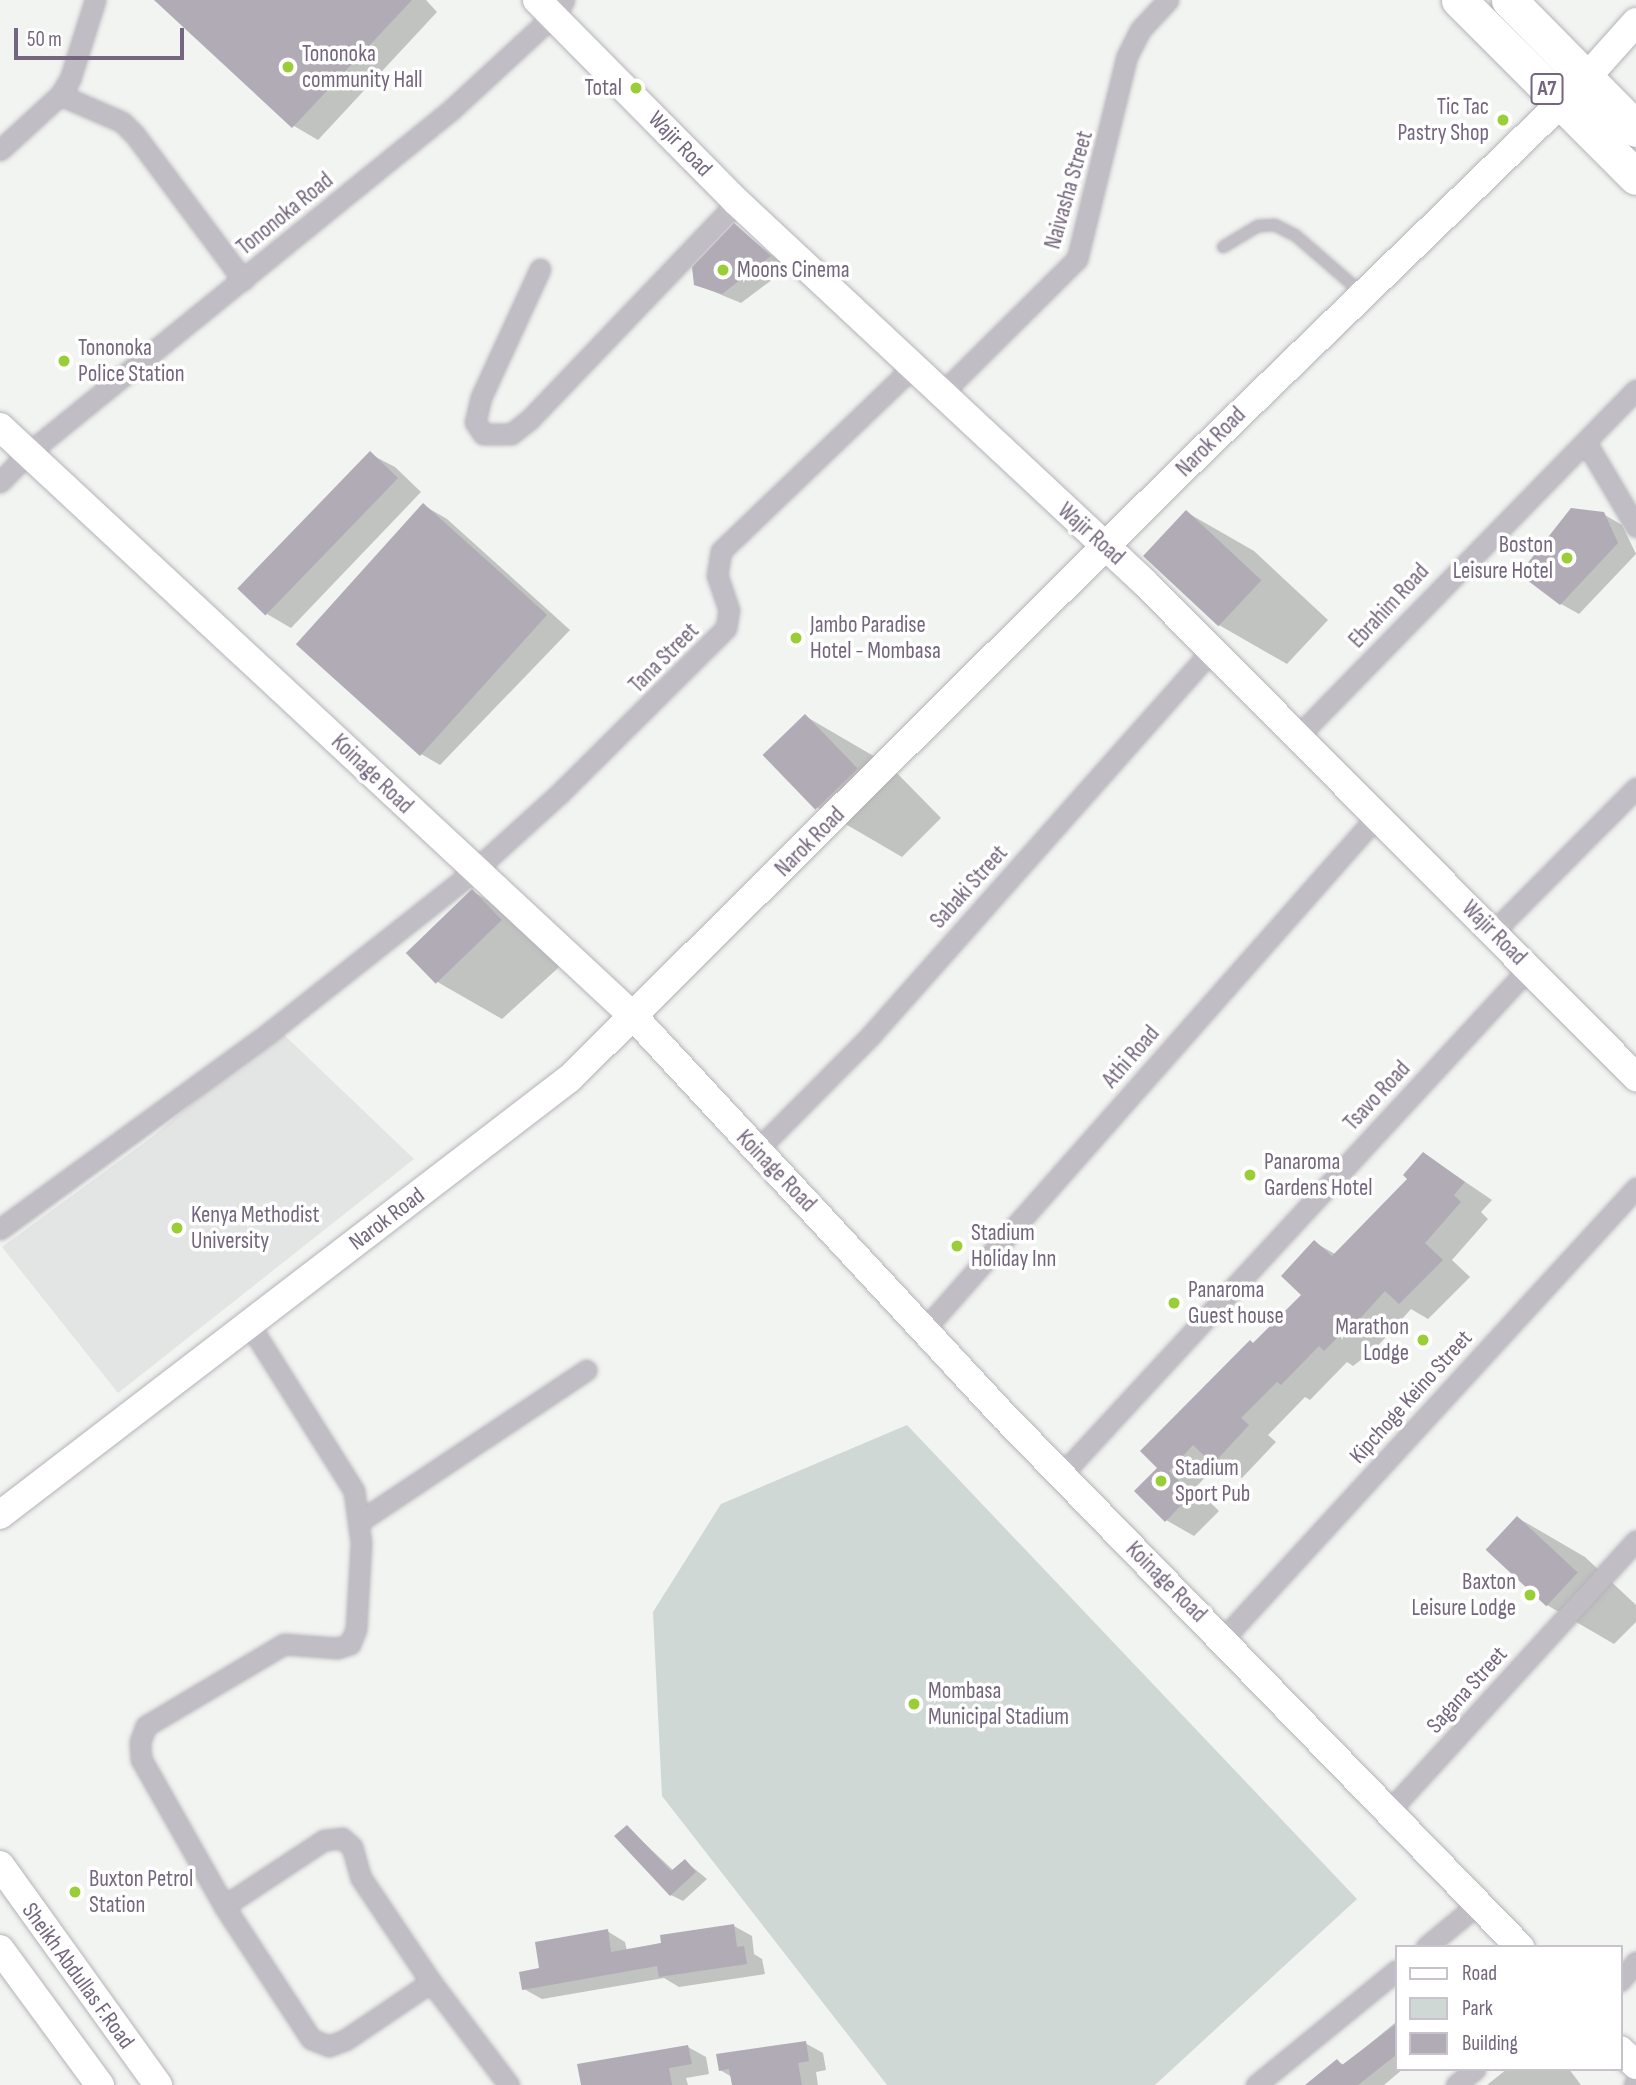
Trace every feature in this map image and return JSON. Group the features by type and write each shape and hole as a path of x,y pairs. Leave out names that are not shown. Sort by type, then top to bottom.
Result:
{"highway":[{"name":"A7","path":"1459,0 1636,177"},
{"name":"A7","path":"1509,0 1632,125"},
{"path":"1513,54 1538,29"},
{"path":"1604,146 1632,125"}],"street":[{"path":"0,150 60,95 70,79 95,0"},
{"name":"Naivasha Street","path":"940,395 1077,259 1127,57 1140,30 1168,0"},
{"name":"Wajir Road","path":"551,5 737,202 940,395 1107,547 1636,1077"},
{"name":"Tononoka Road","path":"0,482 27,454 451,110 551,5"},
{"path":"1586,78 1636,22"},
{"path":"60,95 122,122 135,135 243,280"},
{"name":"Narok Road","path":"0,1515 570,1078 1362,293 1561,103"},
{"path":"540,269 510,343 481,397 475,422 484,434 511,434 529,419 737,202"},
{"name":"Tana Street","path":"0,1229 270,1032 474,871 561,793 719,637 729,621 729,610 718,576 721,551 913,368"},
{"name":"Ebrahim Road","path":"1297,737 1455,572 1587,444 1636,390"},
{"name":"Koinage Road","path":"0,427 474,871 634,1017 923,1331 1223,1639 1317,1742 1390,1811 1518,1945"},
{"path":"1587,444 1636,527"},
{"name":"Sabaki Street","path":"756,1150 871,1035 1212,650"},
{"path":"1493,932 1636,788"},
{"name":"Athi Road","path":"923,1331 1377,816"},
{"name":"Tsavo Road","path":"1062,1474 1529,968"},
{"name":"Kipchoge Keino Street","path":"1223,1639 1636,1188"},
{"path":"249,1324 354,1491 360,1521 356,1629 350,1644 284,1644 146,1726 140,1742 141,1759 224,1906 311,2039 329,2046 430,1982"},
{"path":"360,1521 586,1370"},
{"name":"Sagana Street","path":"1390,1811 1636,1541"},
{"path":"224,1906 324,1840 342,1839 352,1847 362,1878 430,1982 509,2085"},
{"name":"Sheikh Abdullas F.Road","path":"0,1865 158,2085"},
{"path":"1428,1945 1479,1903"},
{"name":"Sheikh Abdullas F.Road","path":"0,1950 100,2085"},
{"path":"1622,1979 1636,1962"},
{"path":"1256,2085 1394,1973"},
{"path":"1622,2052 1636,2065"},
{"path":"1456,2085 1473,2071"}],"lane":[{"path":"1223,247 1258,226 1275,225 1295,235 1362,293"}],"shaded area":[{"name":"Kenya Methodist University","path":"279,1030 414,1159 118,1393 2,1247 152,1137"}],"green space":[{"name":"Mombasa Municipal Stadium","path":"907,1425 1357,1899 1155,2085 887,2085 662,1796 653,1612 721,1504"}],"building":[{"name":"Tononoka community Hall","path":"154,0 412,0 292,128"},
{"name":"Moons Cinema","path":"734,223 771,256 722,294 694,285 692,267"},
{"path":"370,451 398,478 265,615 237,588"},
{"path":"423,503 547,615 420,756 296,644"},
{"name":"Boston Leisure Hotel","path":"1571,508 1604,512 1618,543 1560,605 1519,574"},
{"path":"1186,510 1261,580 1218,626 1143,556"},
{"path":"805,714 858,769 815,810 763,755"},
{"path":"472,889 502,920 436,984 406,953"},
{"path":"1423,1152 1465,1182 1454,1195 1461,1202 1425,1243 1443,1260 1399,1304 1385,1291 1346,1334 1343,1332 1324,1351 1319,1346 1281,1385 1277,1382 1241,1418 1249,1425 1213,1464 1193,1445 1169,1471 1192,1494 1165,1522 1134,1491 1157,1468 1140,1451 1250,1340 1253,1343 1301,1295 1281,1276 1314,1240 1332,1256 1407,1179 1403,1175"},
{"path":"1517,1516 1578,1573 1546,1606 1486,1550"},
{"path":"627,1825 671,1871 685,1859 696,1872 670,1896 614,1836"},
{"path":"734,1924 737,1947 744,1946 747,1964 659,1977 657,1966 522,1990 519,1972 539,1968 535,1942 608,1929 611,1952 661,1943 660,1935"},
{"path":"1394,2026 1394,2057 1358,2085 1305,2085 1337,2059 1342,2065"},
{"path":"806,2041 809,2061 798,2063 802,2085 732,2085 729,2069 719,2071 716,2054"},
{"path":"688,2045 692,2064 669,2068 672,2085 581,2085 577,2064"}],"place":[{"name":"Tononoka community Hall","path":"288,67"},
{"name":"Total","path":"636,88"},
{"name":"Tic Tac Pastry Shop","path":"1503,120"},
{"name":"Moons Cinema","path":"723,270"},
{"name":"Tononoka Police Station","path":"64,361"},
{"name":"Boston Leisure Hotel","path":"1567,558"},
{"name":"Jambo Paradise Hotel - Mombasa","path":"796,638"},
{"name":"Panaroma Gardens Hotel","path":"1250,1175"},
{"name":"Kenya Methodist University","path":"177,1228"},
{"name":"Stadium Holiday Inn","path":"957,1246"},
{"name":"Panaroma Guest house","path":"1174,1303"},
{"name":"Marathon Lodge","path":"1423,1340"},
{"name":"Stadium Sport Pub","path":"1161,1481"},
{"name":"Baxton Leisure Lodge","path":"1530,1595"},
{"name":"Mombasa Municipal Stadium","path":"914,1704"},
{"name":"Buxton Petrol Station","path":"75,1892"}]}
